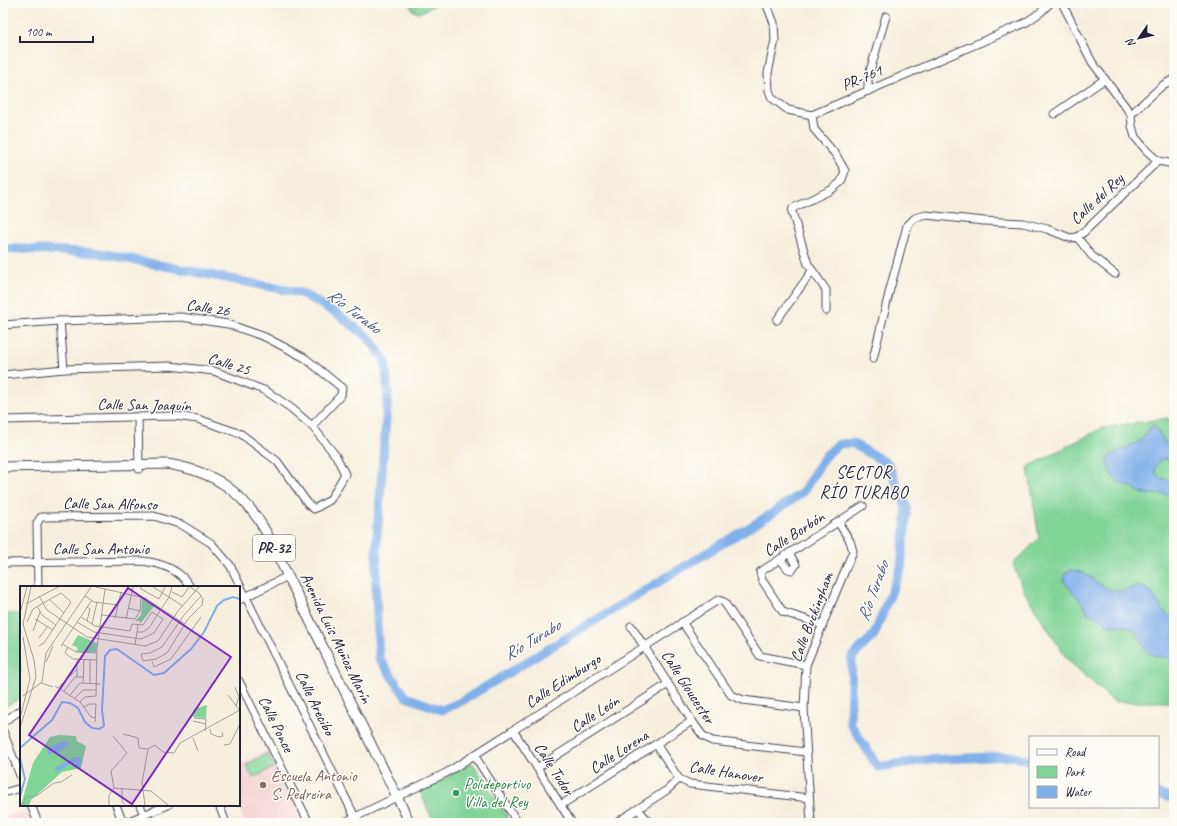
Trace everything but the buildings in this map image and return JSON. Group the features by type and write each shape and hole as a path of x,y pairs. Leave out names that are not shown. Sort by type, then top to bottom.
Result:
{"main road":[{"name":"Avenida Luis Muñoz Marín","path":"3,473 167,464 191,469 218,480 232,490 246,504 261,523 286,577 395,797 410,823"},
{"name":"Avenida Luis Muñoz Marín","path":"3,467 139,466"},
{"name":"Avenida Luis Muñoz Marín","path":"395,797 405,823"}],"street":[{"path":"766,3 774,23 775,40 768,73 768,91 772,98 788,110 812,115 814,129 836,155 845,171 842,182 832,190 792,208 808,264 826,290 826,311"},
{"name":"PR-761","path":"812,115 1025,23 1041,12 1050,3"},
{"path":"1062,3 1092,62 1131,114 1135,137 1146,151 1158,161 1174,164"},
{"path":"868,91 868,78 886,16"},
{"path":"1054,114 1105,79"},
{"path":"1131,114 1163,85 1174,79"},
{"name":"Calle del Rey","path":"873,360 907,226 915,218 926,215 984,221 1023,223 1047,229 1070,238 1077,237 1158,161"},
{"path":"1077,237 1092,256 1115,274"},
{"path":"777,320 812,271"},
{"name":"Calle 26","path":"3,325 60,321 181,317 228,324 265,337 305,358 342,388 341,395 312,426"},
{"path":"60,321 64,369"},
{"name":"Calle 25","path":"3,375 64,369 170,366 214,371 266,391 292,408 312,426 336,456 345,474 330,500 314,509 303,497"},
{"name":"Calle San Joaquín","path":"3,420 174,416 198,419 240,434 277,461 303,497"},
{"path":"138,417 139,466"},
{"name":"Calle Borbón","path":"823,625 783,612 762,580 760,572 863,506"},
{"name":"Calle San Alfonso","path":"38,563 37,523 41,517 154,516 182,525 211,543 230,565 238,586"},
{"name":"Calle Buckingham","path":"810,823 804,708 806,665 853,551 850,541 838,522"},
{"path":"780,559 788,569 792,570 796,565 790,554"},
{"name":"Calle San Antonio","path":"3,563 142,561 157,563 172,569 186,580 189,586"},
{"path":"38,563 38,586"},
{"path":"242,598 286,577"},
{"name":"Calle Arecibo","path":"242,598 356,820"},
{"name":"Calle Edimburgo","path":"343,823 356,820 395,797 446,772 714,601 718,600 724,602 760,656 806,665"},
{"path":"682,622 730,695 743,700 804,708"},
{"name":"Calle Gloucester","path":"631,626 703,736 712,741 806,752"},
{"name":"Calle Ponce","path":"240,683 309,823"},
{"name":"Calle León","path":"537,768 668,684"},
{"path":"3,722 20,711"},
{"name":"Calle Lorena","path":"561,805 692,721"},
{"name":"Calle Tudor","path":"512,730 572,823"},
{"path":"3,731 20,775"},
{"name":"Calle Hanover","path":"656,744 679,779 690,784 809,798"},
{"path":"474,755 518,823"},
{"path":"616,823 667,790 679,779"},
{"path":"3,793 20,788"},
{"path":"31,806 38,823"},
{"path":"116,806 123,823 135,821 144,815 166,806"},
{"path":"140,806 144,815"},
{"path":"219,806 226,823"},
{"path":"638,809 648,821 653,823"}],"shaded area":[{"name":"Escuela Antonio S. Pedreira","path":"269,749 305,823 244,823 238,806 240,806 240,764"},
{"path":"27,809 32,823 3,823 3,818"}],"green space":[{"path":"409,3 439,3 419,13 413,11"},
{"path":"1167,418 1174,423 1174,702 1114,702 1067,659 1023,590 1013,564 1039,538 1028,467 1102,428"},
{"path":"3,614 20,614 20,699 3,708"},
{"path":"268,753 275,767 253,778 246,765"},
{"name":"Polideportivo Villa del Rey","path":"471,763 474,765 511,823 434,823 420,792"}],"water":[{"path":"1152,426 1155,426 1165,443 1174,448 1174,462 1164,458 1159,461 1155,467 1156,474 1160,478 1174,481 1174,497 1164,494 1143,493 1120,483 1109,471 1108,458 1140,441"},
{"path":"1071,570 1082,573 1112,590 1121,591 1134,587 1142,587 1150,591 1161,608 1169,616 1174,618 1174,662 1169,658 1148,653 1134,630 1119,625 1111,626 1088,613 1084,605 1064,582 1064,574"}],"waterway":[{"name":"Río Turabo","path":"3,248 99,253 301,293 336,313 368,337 385,361 388,392 377,537 376,597 379,658 406,697 442,710 462,701 768,516 802,493 826,455 839,444 852,443 888,464 907,508 901,568 874,635 852,657 850,723 878,767 924,760 1012,756 1029,761"},
{"name":"Río Turabo","path":"1159,794 1174,799"}],"place":[{"name":"Escuela Antonio S. Pedreira","path":"263,785"},
{"name":"Polideportivo Villa del Rey","path":"456,793"}],"district":[{"name":"SECTOR RÍO TURABO","path":"864,482"}]}
